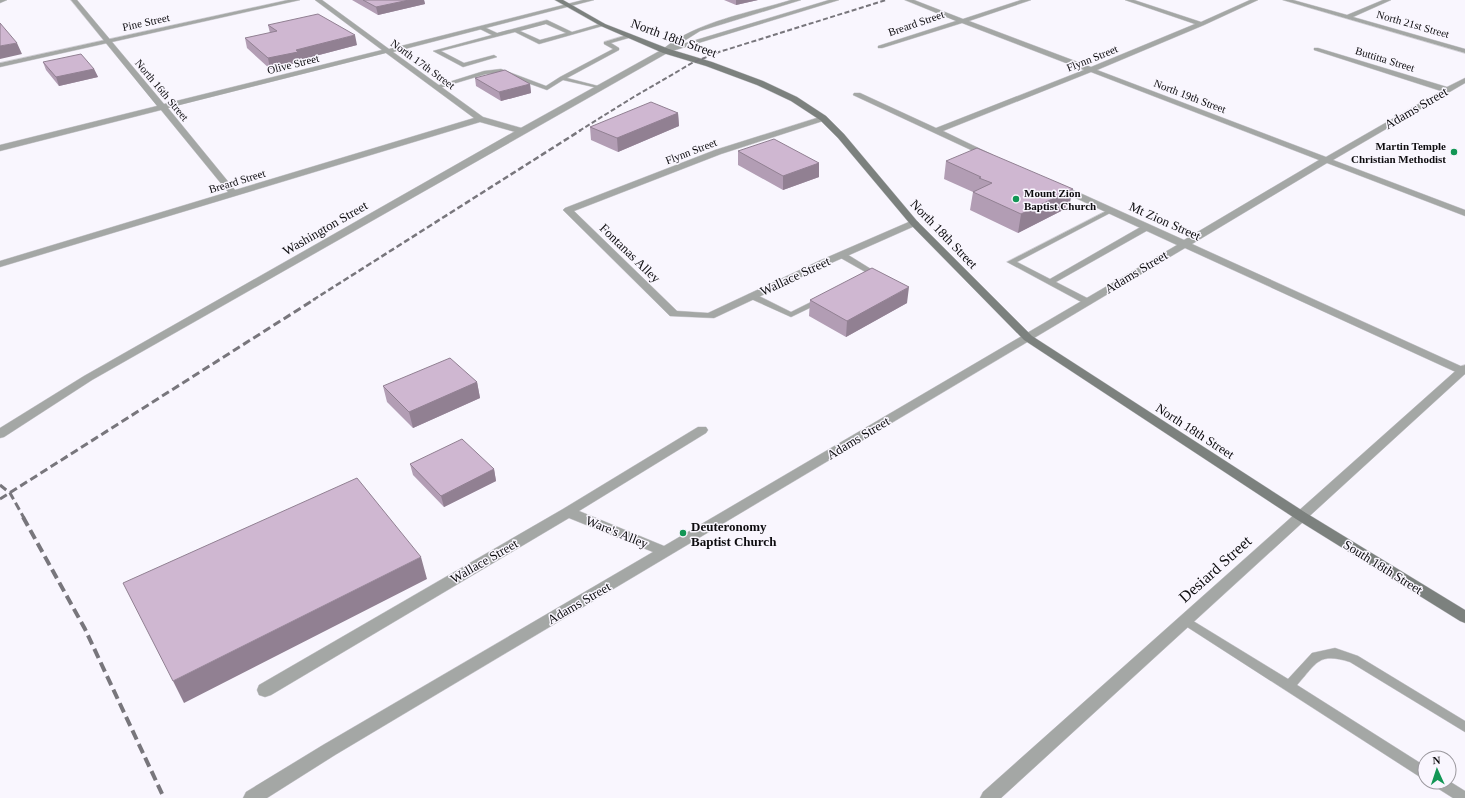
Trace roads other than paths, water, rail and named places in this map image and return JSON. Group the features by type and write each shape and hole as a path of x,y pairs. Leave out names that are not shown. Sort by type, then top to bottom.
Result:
{"main road":[{"name":"North 18th Street","path":"558,0 604,25 666,52 709,64 760,83 794,99 823,118 841,136 914,223 1028,338 1301,516"},
{"name":"South 18th Street","path":"1301,516 1465,617"}],"street":[{"path":"0,1 4,0"},
{"name":"North 16th Street","path":"74,0 234,194"},
{"name":"Pine Street","path":"0,65 297,0"},
{"name":"North 17th Street","path":"318,0 480,119 522,131"},
{"name":"Olive Street","path":"0,148 389,52 591,0"},
{"name":"Washington Street","path":"666,52 678,41 698,30 798,0"},
{"path":"803,0 818,5"},
{"name":"Washington Street","path":"0,434 88,378 522,131 666,52 836,0"},
{"name":"North 19th Street","path":"908,0 1465,213"},
{"name":"Breard Street","path":"880,48 961,20 1028,0"},
{"path":"1128,0 1202,24"},
{"name":"Flynn Street","path":"935,131 1091,70 1202,24 1254,0"},
{"name":"North 21st Street","path":"1286,0 1465,51"},
{"path":"1348,17 1388,0"},
{"name":"Buttitta Street","path":"1316,49 1447,90"},
{"name":"Adams Street","path":"252,798 329,750 1028,338 1326,160 1465,80"},
{"path":"857,95 998,160"},
{"name":"Flynn Street","path":"568,210 718,152 823,118"},
{"name":"Breard Street","path":"0,264 480,119"},
{"name":"Mt Zion Street","path":"1047,182 1463,369"},
{"name":"Fontanas Alley","path":"568,210 674,314"},
{"name":"Wallace Street","path":"674,314 710,316 842,254 914,223"},
{"name":"Desiard Street","path":"988,798 1463,369"},
{"name":"Wallace Street","path":"266,690 568,512 702,430"},
{"name":"Ware's Alley","path":"568,512 666,552"}],"lane":[{"path":"494,57 463,65 436,51 547,22 570,34"},
{"path":"515,30 539,42 604,25"},
{"path":"482,28 496,35"},
{"path":"436,87 486,72 501,71 548,88 562,78 616,49 606,43 630,36"},
{"path":"562,78 600,88"},
{"path":"1088,302 1012,262 1110,211"},
{"path":"1050,282 1147,227"},
{"path":"842,254 875,274 862,280"},
{"path":"752,296 791,315 822,300"},
{"path":"1185,620 1417,768"},
{"path":"1289,686 1316,656 1335,653 1354,659 1465,727"},
{"path":"1452,790 1464,798"}],"railway":[{"path":"579,131 692,63 719,52 886,0"},
{"path":"313,300 581,130"},
{"path":"10,493 315,299"},
{"path":"0,485 10,493"},
{"path":"0,499 10,493"},
{"path":"10,493 24,518"},
{"path":"23,517 85,629 164,798"}],"place":[{"name":"Martin Temple Christian Methodist","path":"1454,152"},
{"name":"Mount Zion Baptist Church","path":"1016,199"},
{"name":"Deuteronomy Baptist Church","path":"683,533"}]}
